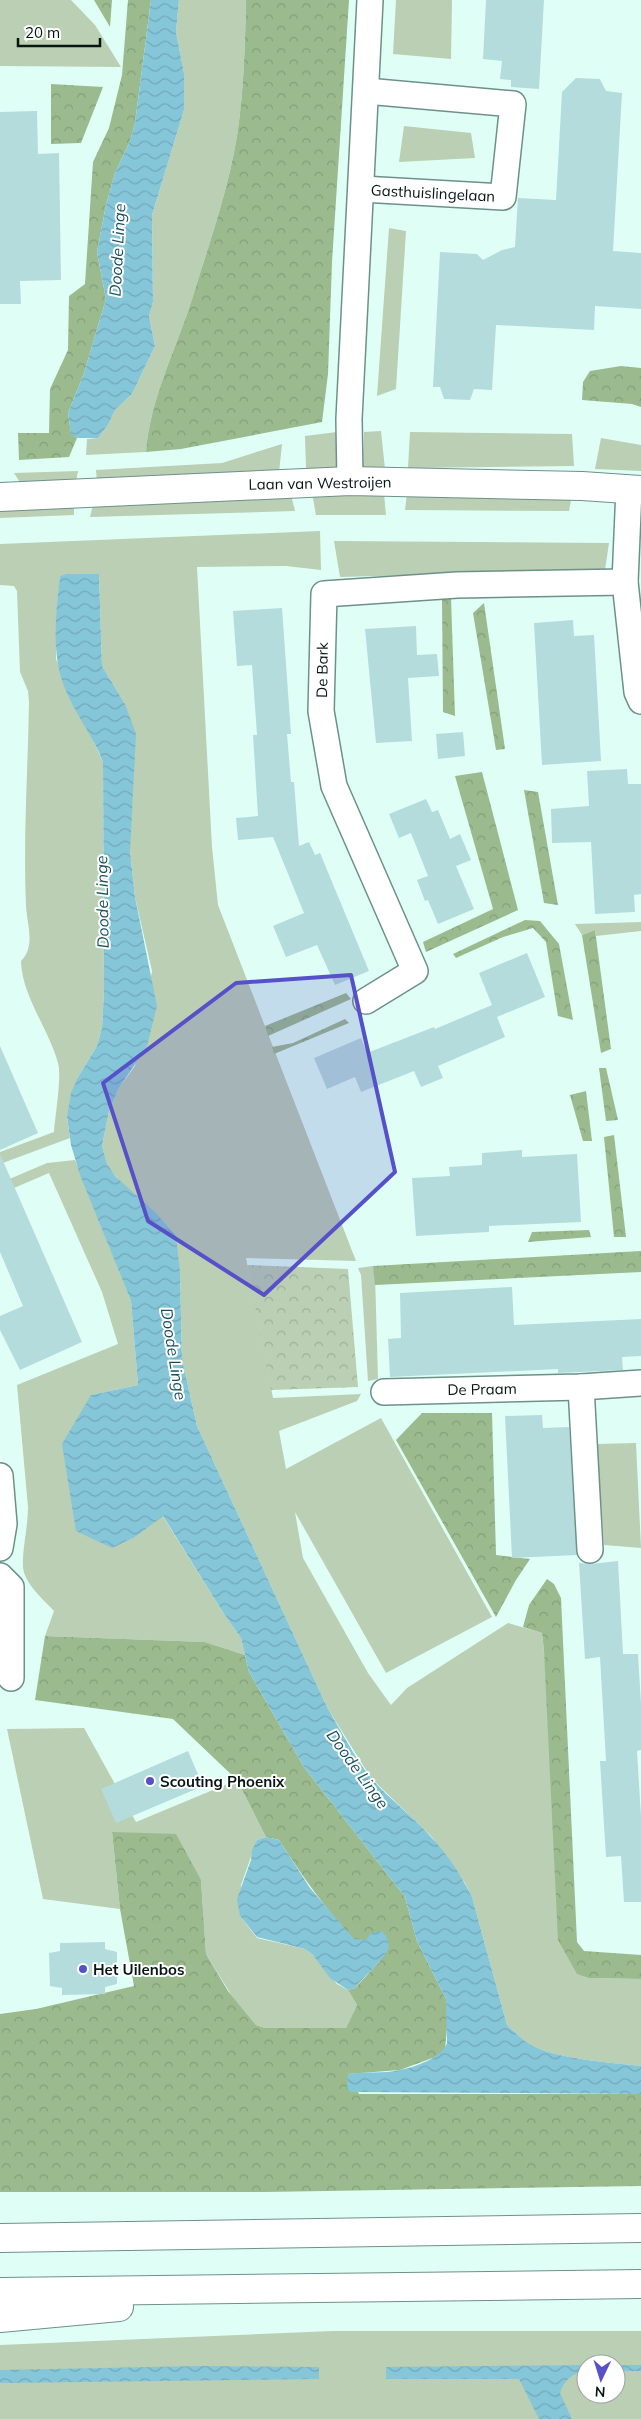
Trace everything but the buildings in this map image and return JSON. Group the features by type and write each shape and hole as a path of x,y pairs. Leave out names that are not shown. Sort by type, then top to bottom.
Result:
{"main road":[{"name":"Laan van Westroijen","path":"0,497 350,480 635,490"},
{"path":"0,2238 641,2228"},
{"path":"0,2292 641,2284"},
{"path":"0,2318 299,2289"}],"street":[{"name":"Gasthuislingelaan","path":"350,480 349,419 370,0"},
{"name":"Gasthuislingelaan","path":"362,189 503,197 513,104 366,91"},
{"path":"635,490 625,582 637,692 641,701"},
{"name":"De Bark","path":"366,1001 415,971 334,786 321,710 324,594 457,585 625,582"},
{"name":"De Praam","path":"384,1392 581,1387 641,1383"},
{"path":"581,1387 590,1550"},
{"path":"0,1476 4,1524 0,1548"},
{"path":"0,1576 11,1587 11,1678"}],"highlighted area":[{"path":"351,975 395,1172 264,1295 148,1221 103,1083 236,983"}],"green space":[{"path":"0,0 71,0 95,25 121,67 0,66"},
{"path":"94,0 112,0 110,27"},
{"path":"128,0 151,0 135,123 130,141 115,173 106,205 97,252 106,299 84,373 68,413 71,433 77,438 69,457 19,460 18,433 49,433 50,389 68,350 69,296 85,284 93,162 109,128 122,75"},
{"path":"179,0 246,0 243,85 237,136 229,177 187,315 158,393 146,452 86,455 87,439 98,438 108,425 115,410 132,394 155,346 149,316 153,302 152,215 184,110 184,73 176,32"},
{"path":"246,0 349,0 332,262 328,374 322,422 181,449 146,452 158,393 187,315 229,177 237,136 243,85"},
{"path":"396,0 452,0 451,59 393,54"},
{"path":"51,84 103,87 81,143 51,144"},
{"path":"404,126 471,133 475,158 399,162"},
{"path":"389,228 406,231 396,389 377,396"},
{"path":"621,366 641,368 641,407 632,404 582,400 583,382 590,371"},
{"path":"381,431 385,469 363,469 364,432"},
{"path":"337,432 340,468 306,469 305,436"},
{"path":"410,432 572,434 574,466 408,468"},
{"path":"601,438 641,445 641,471 595,469"},
{"path":"282,444 279,473 97,483 96,470 222,463"},
{"path":"78,471 75,486 23,487 14,473"},
{"path":"312,493 384,494 386,515 316,515"},
{"path":"407,493 572,495 569,511 405,510"},
{"path":"291,495 295,511 90,517 94,501"},
{"path":"74,503 74,515 0,518 0,508"},
{"path":"320,531 321,570 286,566 197,567 212,847 218,905 356,1261 246,1258 273,1398 361,1394 357,1401 279,1431 286,1469 381,1418 492,1617 386,1673 295,1512 303,1558 368,1673 391,1705 407,1688 508,1623 542,1633 578,1974 588,1978 641,1979 641,2066 560,2055 527,2043 507,2025 472,1897 465,1883 431,1836 371,1778 328,1709 197,1426 182,1359 180,1273 124,1187 107,1165 102,1146 109,1111 119,1088 135,1066 152,971 135,897 130,851 125,704 102,666 99,574 60,576 56,659 103,762 104,991 102,1028 97,1046 78,1077 67,1117 70,1138 0,1164 0,1152 54,1132 59,1069 54,1050 26,987 21,961 26,955 29,942 25,855 29,702 28,691 20,672 17,591 14,586 0,585 0,544"},
{"path":"334,541 609,543 605,570 340,577"},
{"path":"442,598 451,598 455,716 443,712"},
{"path":"484,603 505,749 496,750 473,613"},
{"path":"482,772 518,910 426,952 423,942 493,909 455,776"},
{"path":"524,790 538,792 558,905 544,903"},
{"path":"525,920 540,921 559,944 573,1020 558,1016 546,942 533,928 503,937 456,958 453,954"},
{"path":"641,922 641,931 596,936 595,930 582,935 575,924"},
{"path":"595,930 611,1049 601,1053 582,935"},
{"path":"346,993 351,999 268,1036 265,1026"},
{"path":"345,1019 349,1023 274,1054 272,1047 293,1043"},
{"path":"599,1068 606,1068 618,1120 606,1121"},
{"path":"586,1091 592,1141 583,1141 570,1095"},
{"path":"614,1135 626,1237 614,1237 604,1137"},
{"path":"75,1160 131,1301 138,1385 91,1395 135,1537 162,1515 241,1638 245,1655 205,1642 45,1636 54,1611 31,1585 24,1573 23,1567 28,1507 17,1385 118,1344 102,1292 49,1173 0,1194 0,1183 47,1163"},
{"path":"589,1230 591,1237 528,1242 532,1232"},
{"path":"641,1251 641,1272 375,1285 373,1266"},
{"path":"247,1265 348,1269 358,1387 271,1390"},
{"path":"373,1266 375,1275 378,1379 368,1381 361,1275 358,1268"},
{"path":"422,1413 492,1413 496,1555 530,1559 496,1617 396,1440"},
{"path":"636,1443 641,1548 604,1545 597,1444"},
{"path":"547,1579 554,1584 561,1598 577,1942 584,1951 641,1955 641,1979 588,1978 577,1974 558,1940 542,1633 523,1627 529,1605"},
{"path":"45,1636 205,1642 245,1655 249,1672 304,1767 405,1897 417,1941 446,1999 448,2016 445,2050 435,2057 400,2070 348,2074 359,2094 641,2094 641,2186 265,2192 0,2192 0,2014 36,2009 134,1986 120,1909 112,1832 176,1834 201,1880 206,1954 228,1991 256,2025 265,2028 346,2028 357,2005 348,1990 355,1988 380,1961 366,1940 354,1940 333,1916 279,1840 266,1837 237,1780 173,1719 35,1700"},
{"path":"84,1728 136,1822 237,1780 266,1837 257,1840 241,1885 240,1916 257,1938 305,1949 313,1955 337,1984 348,1990 357,2005 346,2028 265,2028 256,2025 232,1996 206,1954 201,1880 112,1832 120,1909 43,1899 7,1729"},
{"path":"332,2331 641,2331 641,2419 0,2419 0,2345"}],"water":[{"name":"Doode Linge","path":"151,0 179,0 176,32 184,73 184,110 152,215 153,302 149,316 155,346 132,394 115,410 108,425 98,438 77,438 71,434 68,413 84,373 106,299 97,252 106,205 115,173 130,141 135,123"},
{"name":"Doode Linge","path":"67,574 99,574 102,666 125,704 136,734 130,851 135,897 157,1006 147,1046 119,1088 109,1111 102,1146 107,1164 116,1177 157,1214 176,1236 180,1273 182,1359 197,1426 328,1709 348,1744 371,1778 424,1829 443,1851 459,1873 472,1897 507,2025 527,2043 560,2055 641,2066 641,2094 350,2092 347,2087 348,2074 394,2071 413,2067 440,2053 447,2043 446,1999 417,1941 405,1897 304,1767 249,1672 241,1638 163,1516 135,1537 112,1548 76,1531 62,1444 91,1395 138,1385 131,1301 80,1175 71,1145 67,1117 71,1093 78,1077 97,1046 102,1028 104,991 103,762 68,696 57,660 57,604 60,576"},
{"path":"266,1837 279,1840 310,1888 354,1939 366,1940 371,1933 382,1931 387,1938 389,1945 385,1955 355,1988 348,1990 330,1978 313,1955 305,1949 257,1937 240,1916 237,1899 251,1860 252,1850 257,1840"},
{"path":"576,2365 576,2374 564,2384 560,2393 572,2419 539,2419 519,2379 386,2379 386,2367"},
{"path":"626,2365 641,2365 641,2371 626,2371"},
{"path":"200,2366 319,2367 319,2379 0,2383 0,2370"}],"place":[{"name":"Scouting Phoenix","path":"150,1781"},
{"name":"Het Uilenbos","path":"83,1969"}]}
